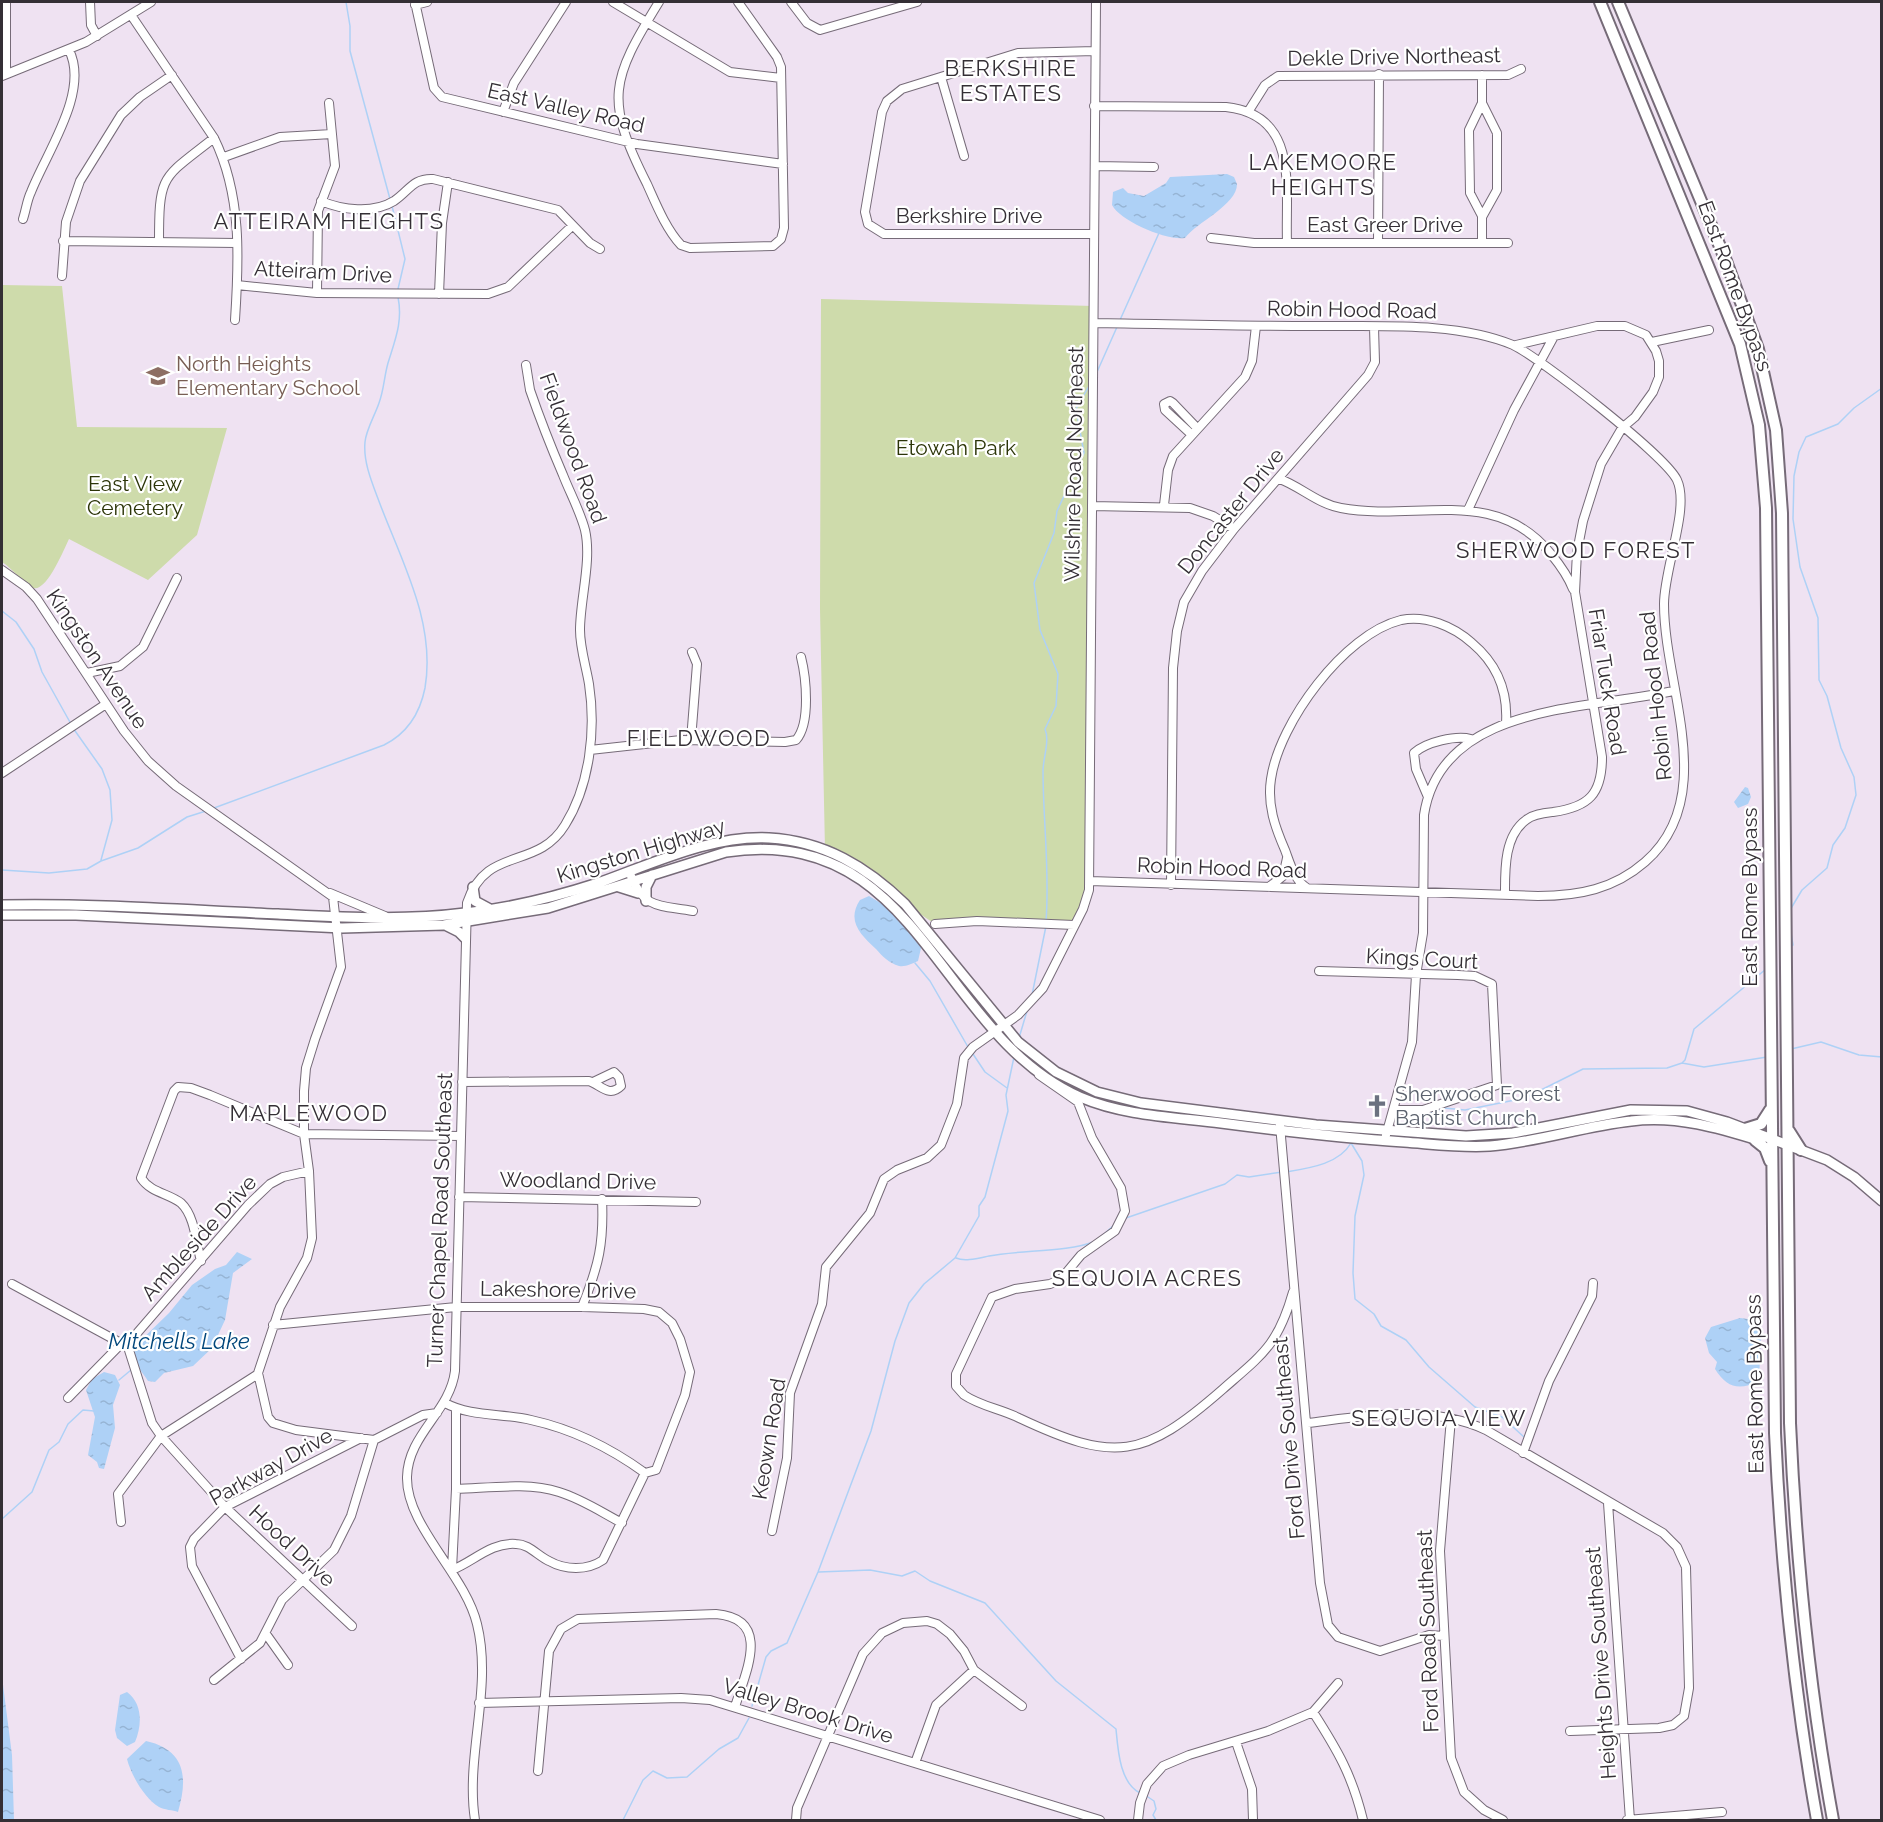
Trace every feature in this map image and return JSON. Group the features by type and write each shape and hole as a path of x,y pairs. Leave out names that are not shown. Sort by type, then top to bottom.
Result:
{"highway":[{"name":"East Rome Bypass","path":"1600,2 1728,310 1748,371 1759,425 1766,508 1774,1395 1779,1525 1796,1687 1817,1821"},
{"name":"East Rome Bypass","path":"1618,2 1743,304 1763,366 1776,429 1782,513 1790,1423 1795,1524 1811,1681 1833,1821"},
{"path":"1745,1129 1761,1124 1771,1107"},
{"path":"1787,1125 1805,1152 1794,1159 1787,1168"},
{"path":"1755,1140 1765,1149 1772,1164"}],"main road":[{"name":"Kingston Highway","path":"465,918 632,876 704,846 737,840 780,839 824,849 857,864 893,891 1003,1025 1014,1045"},
{"name":"Kingston Highway","path":"2,905 75,905 335,917 465,918 548,908 616,887 632,876 653,874 694,860 746,849 781,850 819,858 856,876 884,896 994,1030 1014,1045"},
{"path":"646,901 645,887 653,874"},
{"path":"473,887 472,895 477,904 494,909"},
{"path":"616,887 638,893"},
{"path":"2,915 85,916 336,927 444,926 465,918"},
{"path":"444,926 459,932 465,938"},
{"path":"1014,1045 1032,1068 1067,1090 1096,1102 1141,1113 1280,1131 1383,1141 1487,1146 1609,1124 1654,1120 1712,1127 1755,1140 1772,1141"},
{"path":"1014,1045 1056,1072 1097,1092 1141,1103 1389,1131 1487,1136 1620,1112 1650,1109 1695,1113 1805,1152 1854,1177 1881,1201"}],"street":[{"path":"6,2 4,75 69,50 97,36 151,2"},
{"path":"90,2 91,26 97,36"},
{"path":"415,3 427,2"},
{"path":"503,112 514,83 566,2"},
{"path":"613,2 730,72 781,78"},
{"path":"659,2 631,47 620,75 620,118 626,142 671,231 684,246 768,246 781,239 784,228 781,67 777,57 738,2"},
{"path":"790,2 807,23 820,30 917,2"},
{"name":"Wilshire Road Northeast","path":"994,1030 1032,1002 1043,988 1087,899 1089,881 1096,2"},
{"name":"East Valley Road","path":"415,3 436,93 442,97 626,142 783,164"},
{"name":"Atteiram Drive","path":"131,15 214,138 224,157 236,207 237,285 318,293 488,294 508,287 572,226"},
{"path":"23,219 30,193 64,123 74,76 69,50"},
{"name":"Berkshire Drive","path":"1094,234 896,236 872,229 865,219 865,212 882,112 887,101 902,89 1018,53 1095,51"},
{"name":"Dekle Drive Northeast","path":"1248,111 1265,85 1278,75 1508,75 1521,69"},
{"path":"1378,242 1379,74"},
{"path":"62,276 63,241 73,195 107,135 134,102 172,75"},
{"path":"1482,75 1482,103 1469,130 1470,193 1482,217 1482,243"},
{"path":"941,77 964,156"},
{"path":"318,293 317,219 321,201 334,172 329,103"},
{"path":"1482,103 1497,133 1497,190 1482,217"},
{"path":"1094,106 1226,107 1248,111 1274,130 1283,152 1287,242"},
{"path":"224,157 280,137 332,134"},
{"path":"159,242 160,197 166,180 179,164 214,138"},
{"path":"1095,166 1154,167"},
{"path":"321,201 338,208 371,208 393,202 419,180 433,179 548,207 561,213 590,243 600,249"},
{"path":"439,294 442,223 448,182"},
{"name":"East Greer Drive","path":"1211,237 1254,243 1508,243"},
{"path":"63,241 237,243"},
{"path":"235,320 237,285"},
{"name":"Robin Hood Road","path":"1089,881 1566,896 1600,888 1636,869 1662,845 1679,809 1684,784 1684,750 1665,633 1664,599 1668,564 1682,504 1681,496 1671,471 1540,362 1512,345 1463,332 1374,327 1094,323"},
{"path":"1164,505 1171,462 1194,431 1233,394 1245,377 1252,361 1256,326"},
{"path":"1512,345 1553,338 1597,326 1615,326 1641,332 1652,342 1709,330"},
{"name":"Doncaster Drive","path":"1171,885 1173,668 1177,631 1188,593 1234,529 1355,392 1372,368 1376,346 1374,327"},
{"path":"1468,510 1553,338"},
{"name":"Friar Tuck Road","path":"1505,894 1508,849 1521,825 1538,814 1580,805 1596,792 1601,779 1602,757 1575,592 1576,564 1583,521 1596,479 1622,428 1635,417 1657,384 1659,361 1652,342"},
{"name":"Fieldwood Road","path":"465,918 473,887 484,873 495,865 539,850 558,837 573,808 590,750 591,702 580,635 585,590 585,532 530,390 526,365"},
{"path":"1280,478 1324,504 1339,508 1362,511 1468,510 1501,517 1520,526 1543,545 1563,569 1575,592"},
{"path":"1092,506 1164,505 1200,510 1234,529"},
{"path":"1563,569 1571,569 1576,564"},
{"name":"Kingston Avenue","path":"2,570 26,587 37,599 106,705 136,747 160,772 269,854 329,892 363,909 393,918"},
{"path":"87,673 120,666 143,647 177,578"},
{"path":"1309,889 1297,878 1275,827 1269,795 1271,777 1280,747 1310,694 1345,655 1376,631 1401,620 1434,621 1459,632 1483,652 1502,682 1507,698 1506,723"},
{"path":"691,740 697,664 692,652"},
{"path":"590,750 691,740 785,742 796,740 803,724 806,687 801,657"},
{"path":"1383,1141 1389,1131 1412,1042 1416,975 1423,933 1423,831 1428,797 1450,758 1471,739 1506,723 1673,692"},
{"path":"2,773 106,705"},
{"path":"1428,797 1413,757 1423,747 1463,738 1471,739"},
{"path":"1442,742 1448,747 1450,758"},
{"path":"1268,887 1283,876 1287,866 1287,855"},
{"path":"632,876 638,893 646,901 659,906 693,911"},
{"path":"329,892 334,900 341,967 306,1068 304,1134 309,1171 312,1238 309,1253 280,1306 258,1374 268,1417 273,1423 296,1430 374,1440 423,1415 437,1413"},
{"name":"Turner Chapel Road Southeast","path":"465,918 455,1371 445,1402 412,1449 408,1468 408,1489 416,1514 467,1596 478,1626 481,1652 473,1793 475,1821"},
{"path":"935,924 980,921 1074,925"},
{"name":"Kings Court","path":"1318,971 1475,976 1492,984 1495,991 1497,1085 1423,1110 1395,1110"},
{"path":"955,981 983,1024 984,1030 979,1042"},
{"name":"Keown Road","path":"772,1531 787,1458 790,1393 822,1304 826,1267 870,1213 884,1179 897,1170 927,1158 941,1145 957,1104 963,1060 979,1042 994,1030"},
{"path":"1032,1068 1054,1088 1075,1099 1092,1138 1125,1196 1124,1217 1115,1231 1082,1255 1061,1279 1050,1284 1015,1289 992,1297 956,1374 956,1386 964,1395 1092,1446 1119,1447 1147,1442 1185,1422 1263,1354 1282,1327 1293,1292"},
{"path":"462,1082 593,1082"},
{"path":"201,1261 190,1215 181,1204 147,1187 141,1178 174,1090 184,1087 304,1134 461,1136"},
{"path":"1082,1112 1084,1105 1096,1102"},
{"name":"Ford Drive Southeast","path":"1280,1120 1320,1590 1330,1630 1338,1637 1380,1651 1429,1635 1444,1636"},
{"path":"1219,1123 1269,1133 1276,1137 1281,1149"},
{"name":"Ambleside Drive","path":"68,1398 138,1332 248,1205 270,1184 283,1177 309,1171"},
{"name":"Woodland Drive","path":"459,1197 696,1202"},
{"path":"582,1307 602,1252 604,1233 602,1199"},
{"path":"1523,1453 1538,1407 1592,1296 1593,1283"},
{"path":"12,1284 125,1345 152,1423 161,1436"},
{"name":"Lakeshore Drive","path":"273,1325 456,1307 582,1307 644,1309 659,1312 672,1323 687,1354 690,1372 685,1395 656,1470 645,1473"},
{"path":"121,1522 118,1494 161,1436 258,1374"},
{"path":"445,1402 456,1409 530,1419 555,1427 607,1448 645,1473 603,1560 594,1566 578,1568 562,1566 548,1561 532,1549 516,1544 483,1552 452,1570 456,1489 456,1409"},
{"path":"1307,1423 1400,1414 1451,1418 1486,1430 1673,1540 1687,1574 1687,1712 1681,1720 1666,1727 1570,1731"},
{"name":"Ford Road Southeast","path":"1451,1418 1440,1526 1451,1758 1460,1785 1484,1810 1503,1821"},
{"name":"Hood Drive","path":"161,1436 225,1508 352,1626"},
{"name":"Parkway Drive","path":"241,1659 192,1566 190,1556 194,1539 225,1508 362,1438"},
{"path":"214,1680 241,1659 266,1634 268,1623 282,1600 334,1550 354,1506 374,1440"},
{"path":"456,1489 522,1487 559,1491 598,1508 622,1523"},
{"name":"Heights Drive Southeast","path":"1608,1503 1628,1820"},
{"path":"538,1771 549,1651 557,1634 572,1622 590,1617 716,1614 734,1618 749,1633 752,1648 735,1707"},
{"path":"796,1821 798,1808 863,1654 882,1633 903,1623 927,1621 937,1624 950,1634 964,1651 974,1670 1022,1706"},
{"path":"266,1634 288,1665"},
{"path":"915,1763 936,1705 974,1670"},
{"path":"1138,1821 1144,1791 1157,1770 1179,1758 1236,1742 1313,1712 1338,1683"},
{"name":"Valley Brook Drive","path":"479,1700 695,1698 735,1707 1100,1821"},
{"path":"1313,1712 1338,1749 1353,1781 1363,1821"},
{"path":"1236,1742 1252,1788 1253,1821"},
{"path":"1628,1820 1722,1812"}],"green space":[{"name":"East View Cemetery","path":"2,285 62,286 77,427 227,428 197,535 148,580 69,539 48,579 36,588 27,584 2,562"},
{"name":"Etowah Park","path":"821,299 1094,306 1090,881 1074,925 935,924 825,850 820,609"}],"water":[{"path":"1227,174 1234,177 1237,184 1231,199 1185,238 1167,236 1145,229 1124,217 1112,205 1113,192 1123,188 1128,193 1144,196 1166,183 1170,177"},
{"path":"1745,787 1748,788 1751,797 1748,804 1738,808 1734,802"},
{"path":"869,896 884,905 922,944 918,961 904,966 892,963 883,957 861,933 854,915 860,900"},
{"name":"Mitchells Lake","path":"237,1252 252,1259 233,1273 225,1320 212,1348 193,1366 164,1373 155,1382 148,1381 135,1360 135,1346 169,1313 192,1285 215,1269 226,1265"},
{"path":"1740,1318 1748,1319 1761,1335 1759,1381 1739,1387 1729,1384 1715,1369 1717,1362 1709,1353 1705,1338 1711,1327"},
{"path":"104,1372 115,1375 120,1385 113,1405 115,1428 104,1469 99,1468 97,1462 88,1455 95,1417 86,1390 92,1379"},
{"path":"2,1677 12,1755 14,1820 2,1820"},
{"path":"127,1692 136,1702 140,1722 135,1742 127,1746 117,1738 115,1730 120,1695"},
{"path":"146,1741 169,1751 181,1767 183,1788 178,1812 161,1808 154,1803 139,1786 132,1772 127,1759"}],"waterway":[{"path":"346,2 350,26 350,51 390,199"},
{"path":"392,206 405,259 398,289"},
{"path":"1120,320 1159,233"},
{"path":"214,808 384,745 400,735 412,721 420,706 425,688 426,640 415,593 372,482 365,450 367,433 381,398 398,331 400,315 398,297"},
{"path":"1097,372 1117,327"},
{"path":"1046,921 1043,771 1047,744 1045,729 1056,706 1058,674 1040,630 1034,583 1054,533 1057,511 1084,453 1076,409 1089,386"},
{"path":"1790,910 1802,890 1827,868 1833,845 1845,828 1856,795 1854,777 1841,748 1827,696 1819,680 1818,618 1800,567 1793,519 1794,476 1799,452 1806,437 1838,424 1854,408 1882,388"},
{"path":"2,611 16,622 34,649 42,672 71,724"},
{"path":"73,728 102,769 110,790 112,820 101,860"},
{"path":"2,870 49,873 87,869 101,861 138,848 187,817 206,811"},
{"path":"1032,995 1046,926"},
{"path":"1789,947 1793,945 1791,933"},
{"path":"915,963 930,981 968,1047"},
{"path":"1682,1063 1685,1060 1694,1029 1766,969"},
{"path":"1019,1038 1027,1011"},
{"path":"1791,1049 1821,1042 1859,1055 1882,1057"},
{"path":"973,1054 985,1072 1007,1088"},
{"path":"752,1706 766,1657 771,1651 787,1643 818,1572 871,1431 895,1341 909,1303 924,1284 955,1258 979,1216 979,1206 985,1197 1008,1111 1006,1095 1014,1057"},
{"path":"1410,1128 1430,1113 1444,1108 1465,1110 1525,1098 1583,1069 1667,1068 1682,1063 1704,1067 1767,1057"},
{"path":"1351,1143 1362,1161 1364,1175 1355,1216 1353,1273 1355,1299 1374,1314 1381,1326 1406,1340 1429,1367 1475,1407 1502,1417 1524,1437"},
{"path":"1286,1172 1323,1164 1339,1156 1351,1143"},
{"path":"1361,1143 1377,1144"},
{"path":"1126,1218 1225,1184 1237,1175 1249,1177 1282,1172"},
{"path":"1102,1236 1114,1225"},
{"path":"956,1258 964,1260 1001,1254 1071,1248 1093,1242"},
{"path":"119,1380 131,1370"},
{"path":"2,1519 32,1492 49,1450 59,1442 68,1424 83,1410 94,1411"},
{"path":"819,1572 870,1570 902,1576 915,1571 930,1581 985,1603 1056,1681 1116,1729 1121,1766 1128,1782 1140,1793"},
{"path":"623,1820 643,1780 653,1771 667,1778 687,1777 719,1749 738,1738 749,1718"},
{"path":"1145,1795 1154,1801 1156,1809 1153,1815 1156,1820"}],"place":[{"name":"North Heights Elementary School","path":"158,376"},
{"name":"Sherwood Forest Baptist Church","path":"1377,1106"}],"district":[{"name":"BERKSHIRE ESTATES","path":"1011,80"},
{"name":"LAKEMOORE HEIGHTS","path":"1323,174"},
{"name":"ATTEIRAM HEIGHTS","path":"329,221"},
{"name":"SHERWOOD FOREST","path":"1576,550"},
{"name":"FIELDWOOD","path":"699,738"},
{"name":"MAPLEWOOD","path":"309,1113"},
{"name":"SEQUOIA ACRES","path":"1147,1278"},
{"name":"SEQUOIA VIEW","path":"1439,1418"}]}
